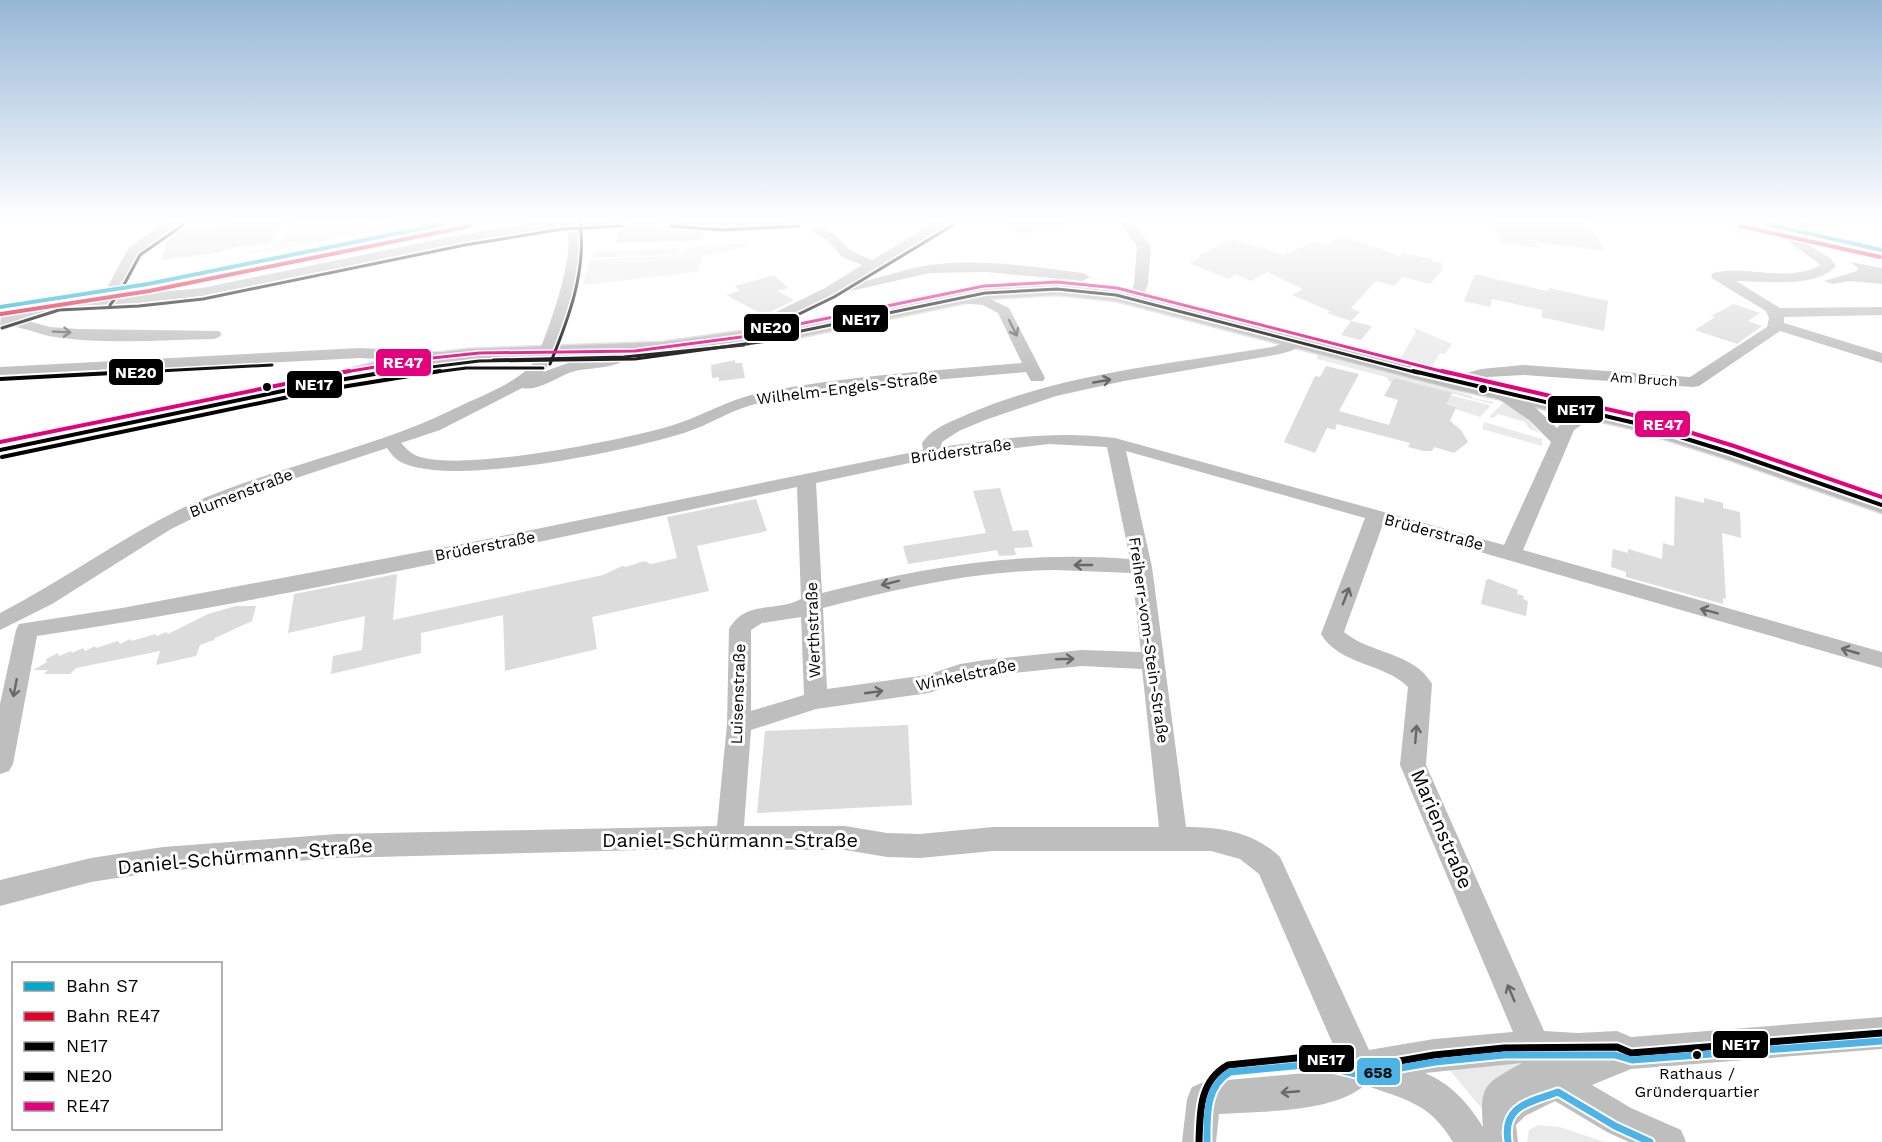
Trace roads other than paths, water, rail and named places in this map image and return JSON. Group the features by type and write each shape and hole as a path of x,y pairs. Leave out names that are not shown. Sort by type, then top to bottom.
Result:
{"main road":[{"path":"536,356 617,360 721,349 774,340 782,335 948,299 1005,291 1057,289 1136,299 1462,384 1606,416 1685,438 1882,505"},
{"path":"0,450 316,384 342,375 404,362 654,348 770,333 782,335"},
{"path":"316,384 344,382 440,360"}],"street":[{"path":"104,300 122,272"},
{"path":"3,320 58,303 139,299 226,288 300,272"},
{"name":"Blumenstraße","path":"496,394 518,376 536,356 568,272"},
{"path":"743,338 756,327 786,314 861,272"},
{"path":"830,291 857,288 919,272"},
{"path":"1033,272 1083,277"},
{"path":"1136,299 1143,272"},
{"path":"1816,272 1793,278 1718,276 1767,305 1776,319 1882,358"},
{"path":"948,299 977,300 998,305 1005,311 1045,393"},
{"path":"1776,319 1882,311"},
{"path":"782,335 778,324 786,314"},
{"name":"Am Bruch","path":"1462,384 1468,377 1523,370 1693,382 1773,330 1776,319"},
{"path":"3,320 53,332 123,335 214,334"},
{"path":"91,367 123,335"},
{"path":"933,453 931,443 936,437 1004,406 1045,393 1078,385 1274,351 1291,346 1296,340"},
{"path":"1861,351 1868,347 1882,346"},
{"path":"0,372 347,355 360,352 440,360"},
{"path":"347,355 354,358 404,362"},
{"name":"Blumenstraße","path":"12,623 44,599 164,525 201,507 247,488 391,441 453,417 496,394 571,367 617,360"},
{"name":"Wilhelm-Engels-Straße","path":"391,441 399,453 423,464 452,466 501,462 565,453 673,431 758,399 920,377 1032,367"},
{"path":"1503,394 1535,416 1559,440"},
{"path":"1511,553 1559,440 1571,422 1588,416 1606,416"},
{"path":"959,425 957,439 962,449"},
{"name":"Brüderstraße","path":"12,623 134,614 467,550 933,453 1049,440 1083,439 1115,443 1511,553 1882,660"},
{"name":"Freiherr-vom-Stein-Straße","path":"1115,443 1142,567 1174,838"},
{"name":"Werthstraße","path":"739,724 816,700 806,478"},
{"name":"Marienstraße","path":"1376,516 1332,634 1342,646 1411,673 1420,684 1413,765 1535,1046"},
{"path":"812,603 897,581 969,569 1044,565 1142,567"},
{"name":"Luisenstraße","path":"729,839 739,724 740,629 742,624 752,618 799,610 812,603"},
{"path":"0,764 12,623"},
{"name":"Winkelstraße","path":"816,700 929,684 960,673 1013,664 1082,658 1154,661"},
{"name":"Daniel-Schürmann-Straße","path":"0,893 92,870 163,859 337,846 682,837 845,838 887,845 921,846 993,839 1174,838 1211,840 1239,844 1259,854 1270,866 1360,1068"},
{"path":"1501,1130 1513,1104 1631,1053 1882,1033"},
{"path":"1199,1142 1203,1099 1328,1089 1345,1081 1360,1068 1434,1054 1535,1046 1578,1049 1617,1047 1631,1053"},
{"path":"1501,1130 1497,1100 1506,1090 1539,1072 1540,1060 1535,1046"},
{"path":"1360,1068 1393,1076 1424,1088 1448,1107 1466,1131"},
{"path":"1558,1084 1619,1120 1669,1142"}],"rail line":[{"name":"S7","path":"0,307 148,284 206,272"},
{"name":"RE47","path":"1,314 149,291 241,272"}],"place":[{"name":"Rathaus / Gründerquartier","path":"1697,1055"}]}
